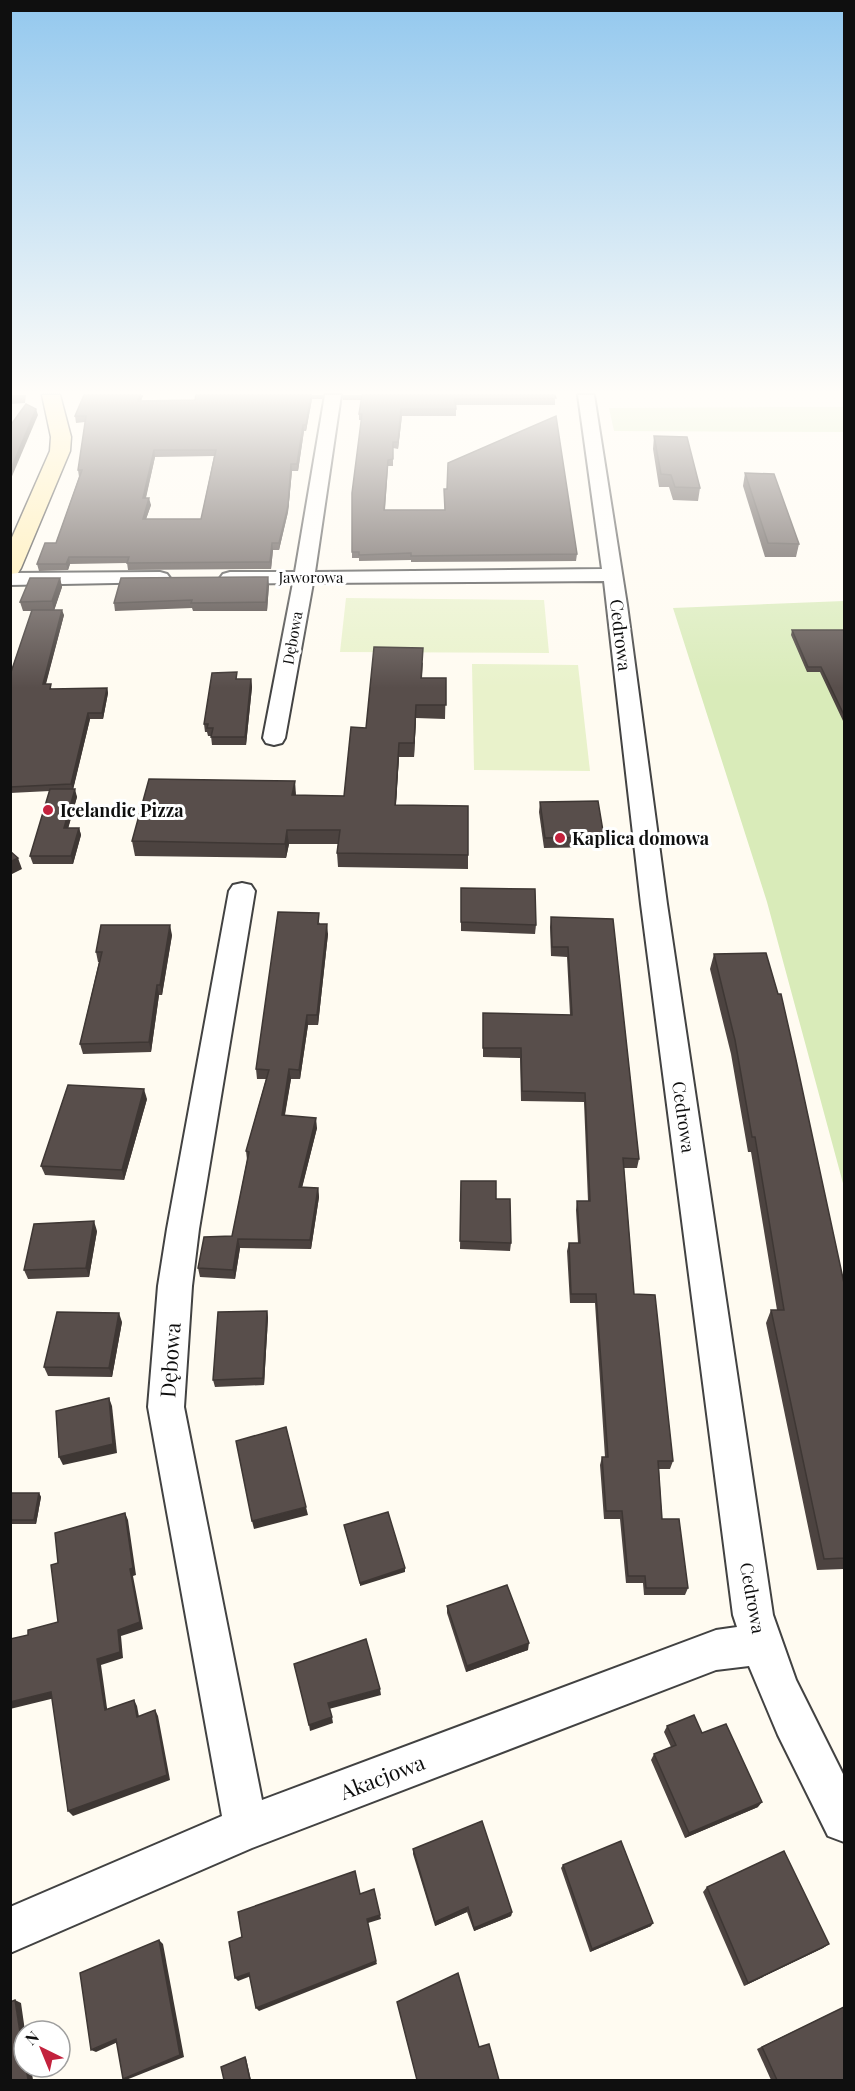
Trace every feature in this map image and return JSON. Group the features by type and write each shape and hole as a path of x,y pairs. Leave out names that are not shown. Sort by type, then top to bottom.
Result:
{"street":[{"path":"10,568 42,493"},
{"name":"Dębowa","path":"274,738 318,493"},
{"name":"Cedrowa","path":"600,493 753,1615 761,1645 782,1695 844,1820"},
{"name":"Jaworowa","path":"211,578 612,576"},
{"path":"10,579 176,578"},
{"name":"Dębowa","path":"242,891 183,1229 175,1286 166,1407 246,1828"},
{"name":"Akacjowa","path":"10,1930 246,1828 716,1650 761,1645"}],"green space":[{"path":"346,598 544,600 549,653 340,652"},
{"path":"844,601 844,1187 767,902 673,608"},
{"path":"472,664 578,665 590,771 474,770"}],"building":[{"path":"74,493 144,493 143,498 149,498 143,519 201,519 207,493 289,493 279,543 272,543 270,562 127,563 129,557 69,557 66,564 37,564 45,543 56,543"},
{"path":"352,493 385,493 384,510 445,510 444,493 568,493 577,554 359,555 359,552 352,552"},
{"path":"751,493 781,493 799,544 768,543"},
{"path":"268,577 266,602 191,603 192,600 114,603 121,578"},
{"path":"30,578 60,578 52,601 20,602"},
{"path":"32,610 62,610 43,684 51,684 50,689 107,688 102,713 88,713 71,784 10,787 10,675"},
{"path":"792,630 844,630 844,715 821,667 808,667"},
{"path":"374,647 423,648 421,678 446,678 446,705 416,705 414,743 399,743 395,805 468,806 468,855 337,853 340,830 287,830 285,844 132,841 149,779 295,781 292,795 344,796 351,727 366,728"},
{"path":"237,672 236,679 251,679 245,737 211,737 213,728 207,728 208,724 204,724 212,673"},
{"path":"50,789 75,789 64,828 79,828 71,856 30,856"},
{"path":"598,801 604,837 545,838 540,802"},
{"path":"10,851 18,858 10,862"},
{"path":"461,888 535,889 536,925 461,922"},
{"path":"278,912 319,913 318,924 327,924 317,1015 307,1015 299,1070 289,1069 282,1115 316,1118 299,1187 318,1188 310,1240 238,1239 233,1270 198,1268 204,1237 232,1236 249,1152 246,1151 269,1070 256,1069"},
{"path":"551,917 613,919 639,1159 623,1158 634,1294 655,1295 673,1461 658,1461 662,1519 679,1519 688,1588 646,1588 645,1576 628,1576 622,1511 606,1511 602,1457 608,1457 596,1294 571,1294 569,1243 580,1243 577,1201 590,1201 585,1093 522,1091 521,1048 483,1048 483,1013 572,1015 568,947 552,947"},
{"path":"101,925 170,925 160,985 157,985 149,1042 80,1044 102,952 96,952"},
{"path":"766,953 778,994 781,994 844,1283 844,1558 824,1559 771,1310 784,1310 755,1137 752,1137 735,1040 714,954"},
{"path":"68,1085 144,1089 122,1170 41,1166"},
{"path":"461,1181 496,1181 496,1199 510,1199 511,1243 460,1241"},
{"path":"94,1221 86,1268 24,1270 34,1224"},
{"path":"267,1311 263,1378 213,1380 218,1312"},
{"path":"57,1312 119,1313 109,1368 44,1367"},
{"path":"109,1398 113,1444 59,1457 56,1411"},
{"path":"286,1427 306,1507 252,1521 236,1441"},
{"path":"10,1493 39,1493 34,1520 10,1520"},
{"path":"388,1512 405,1568 360,1583 344,1525"},
{"path":"125,1513 133,1568 130,1569 140,1622 118,1630 120,1652 97,1659 105,1710 134,1700 137,1717 155,1710 167,1775 68,1811 51,1692 10,1702 10,1639 28,1635 28,1630 58,1622 51,1565 58,1563 55,1533"},
{"path":"507,1585 529,1643 467,1666 447,1606"},
{"path":"366,1639 380,1689 328,1703 332,1717 309,1725 294,1664"},
{"path":"694,1715 702,1733 726,1724 762,1802 689,1833 654,1754 676,1745 667,1726"},
{"path":"482,1821 512,1912 474,1928 468,1907 435,1922 413,1849"},
{"path":"621,1841 653,1923 592,1949 563,1865"},
{"path":"784,1851 829,1944 748,1983 707,1887"},
{"path":"355,1871 360,1894 374,1889 380,1915 367,1919 376,1961 256,2008 249,1973 235,1978 229,1942 242,1937 238,1912"},
{"path":"159,1940 180,2055 123,2079 116,2039 91,2050 80,1973"},
{"path":"458,1973 479,2047 489,2044 499,2080 417,2080 397,2002"},
{"path":"15,2000 18,2019 12,2019 12,2079 28,2080 10,2080 10,2002"},
{"path":"844,2007 844,2080 777,2080 762,2047"},
{"path":"245,2057 250,2080 224,2080 221,2067"}],"place":[{"name":"Icelandic Pizza","path":"48,810"},
{"name":"Kaplica domowa","path":"560,838"}]}
